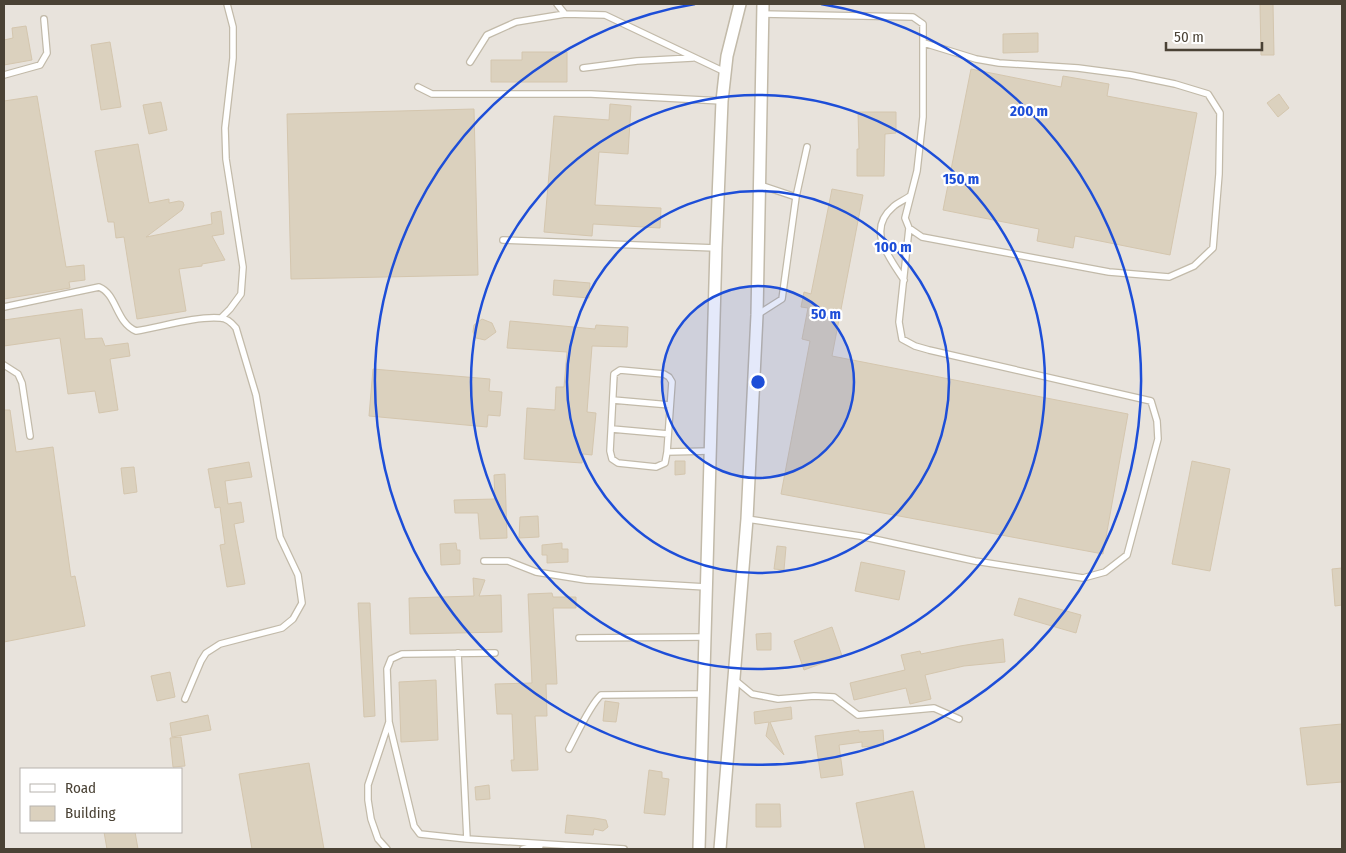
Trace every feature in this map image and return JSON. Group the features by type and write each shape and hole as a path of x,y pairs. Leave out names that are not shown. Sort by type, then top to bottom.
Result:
{"street":[{"path":"699,849 704,637 722,100 727,56 740,4"},
{"path":"720,849 747,519 757,315 762,9"}],"lane":[{"path":"221,318 240,294 243,267 226,159 225,128 233,58 233,27 227,4"},
{"path":"557,4 565,14"},
{"path":"747,519 860,536 975,560 1083,578 1105,572 1127,555 1158,439 1157,421 1151,402 915,346 902,338 899,322 909,228 905,218 917,172 923,117 923,24 913,17 762,9"},
{"path":"470,62 487,35 516,22 565,14 605,14 725,72"},
{"path":"4,76 40,65 47,53 44,19"},
{"path":"909,228 922,236 1109,272 1169,276 1194,266 1213,248 1220,113 1208,94 1176,84 1131,75 1078,68 999,63 976,59 924,43"},
{"path":"583,68 637,61 694,58"},
{"path":"418,87 432,94 591,94 722,100"},
{"path":"757,315 782,299 796,197 807,147"},
{"path":"760,186 796,197"},
{"path":"904,280 882,244 880,230 882,221 893,206 910,196"},
{"path":"503,240 716,248"},
{"path":"4,306 98,287 104,289 108,294 123,322 129,328 136,331 195,320 221,318 229,321 236,328 256,395 280,537 298,575 302,603 293,619 282,628 220,644 206,653 185,699"},
{"path":"4,365 18,374 22,383 30,436"},
{"path":"620,370 664,374 670,377 672,382 670,404 665,463 656,467 618,463 612,459 610,451 614,374 620,370"},
{"path":"613,400 670,404"},
{"path":"612,429 668,434"},
{"path":"667,452 710,451"},
{"path":"484,561 508,561 536,572 586,580 706,587"},
{"path":"579,638 704,637"},
{"path":"495,652 402,654 392,659 387,669 389,722 414,826 420,834 431,836 624,849"},
{"path":"458,654 467,839"},
{"path":"735,680 752,694 778,700 814,696 834,697 858,715 934,708 959,719"},
{"path":"569,749 594,702 601,695 703,694"},
{"path":"387,849 378,839 371,819 368,785 389,722"},
{"path":"524,849 549,844"}],"shaded area":[{"path":"4,4 1342,4 1342,849 4,849"}],"building":[{"path":"1260,4 1273,4 1274,55 1261,55"},
{"path":"26,26 32,60 4,65 4,40 13,38 12,28"},
{"path":"1038,33 1038,52 1003,53 1003,34"},
{"path":"110,42 121,107 101,110 91,45"},
{"path":"522,52 567,52 567,82 491,82 491,60 522,60"},
{"path":"971,69 1061,87 1063,76 1109,84 1107,96 1197,113 1170,255 1075,236 1073,248 1037,241 1039,229 943,210"},
{"path":"1279,94 1289,108 1278,117 1267,103"},
{"path":"37,96 66,267 84,265 85,280 69,282 70,288 4,299 4,101"},
{"path":"161,102 167,130 149,134 143,105"},
{"path":"610,104 631,106 628,154 599,152 595,205 661,208 660,228 593,224 592,236 544,232 554,116 609,120"},
{"path":"474,109 478,275 291,279 287,114"},
{"path":"858,112 896,112 896,133 885,134 884,176 857,176 857,149 859,149"},
{"path":"138,144 149,203 169,199 169,203 179,201 183,202 184,205 182,210 146,237 212,224 211,213 221,211 224,234 212,236 225,260 179,269 186,311 137,319 124,237 116,238 114,222 108,222 95,151"},
{"path":"832,189 863,195 832,356 1128,414 1103,554 781,494 810,341 802,339 808,308 801,307 804,292 811,294"},
{"path":"554,280 590,283 589,298 553,295"},
{"path":"82,309 85,339 102,338 105,346 128,343 130,356 110,359 118,410 99,413 95,391 68,394 60,338 4,346 4,320"},
{"path":"482,319 492,323 496,332 485,340 476,338 473,332 474,325"},
{"path":"510,321 595,329 596,325 628,327 627,347 592,346 587,412 596,413 592,455 583,454 582,463 524,459 527,408 555,410 556,387 564,387 567,352 507,348"},
{"path":"373,369 490,379 489,391 502,392 500,416 488,415 487,427 369,416"},
{"path":"4,410 10,410 16,452 53,447 71,577 75,576 85,626 4,642"},
{"path":"675,461 685,461 685,474 675,475"},
{"path":"1192,461 1230,469 1210,571 1172,564"},
{"path":"249,462 252,477 225,481 228,504 241,502 244,522 234,524 245,584 227,587 220,545 225,544 220,507 215,508 208,469"},
{"path":"134,467 137,492 124,494 121,468"},
{"path":"505,474 507,538 480,539 478,513 455,513 454,500 495,499 494,475"},
{"path":"538,516 539,537 519,538 520,517"},
{"path":"456,543 457,550 460,550 460,564 441,565 440,544"},
{"path":"562,543 562,549 568,549 568,562 547,563 547,555 542,555 542,545"},
{"path":"777,546 786,547 784,570 774,569"},
{"path":"861,562 905,571 899,600 855,591"},
{"path":"1342,568 1342,605 1335,606 1332,569"},
{"path":"473,578 485,580 479,596 501,595 502,632 410,634 409,598 474,596"},
{"path":"552,593 553,597 576,597 576,608 553,608 557,684 546,684 547,716 535,716 538,770 512,771 511,760 514,760 512,714 497,714 495,684 532,683 528,594"},
{"path":"1019,598 1081,615 1076,633 1014,615"},
{"path":"358,603 370,603 375,716 364,717"},
{"path":"832,627 842,656 804,670 794,641"},
{"path":"771,633 771,650 757,650 756,634"},
{"path":"1003,639 1005,662 964,666 925,675 931,699 910,704 906,688 854,700 850,683 905,670 901,655 920,651 921,654"},
{"path":"170,672 175,697 157,701 151,676"},
{"path":"436,680 438,740 401,742 399,682"},
{"path":"605,701 619,703 616,722 603,721"},
{"path":"791,707 792,719 770,722 784,755 766,736 769,722 755,724 754,712"},
{"path":"208,715 211,730 172,737 170,723"},
{"path":"1342,724 1342,782 1307,785 1300,728"},
{"path":"859,730 859,732 883,730 884,745 862,747 862,742 839,745 843,775 821,778 815,736"},
{"path":"181,737 185,766 173,767 170,738"},
{"path":"309,763 324,849 252,849 239,774"},
{"path":"649,770 662,772 662,778 669,779 665,815 644,813"},
{"path":"489,785 490,799 476,800 475,787"},
{"path":"913,791 925,849 865,849 856,803"},
{"path":"756,804 780,804 781,827 756,827"},
{"path":"567,815 606,820 608,827 603,831 594,829 593,835 565,833"},
{"path":"104,833 135,833 138,849 107,849"}]}
